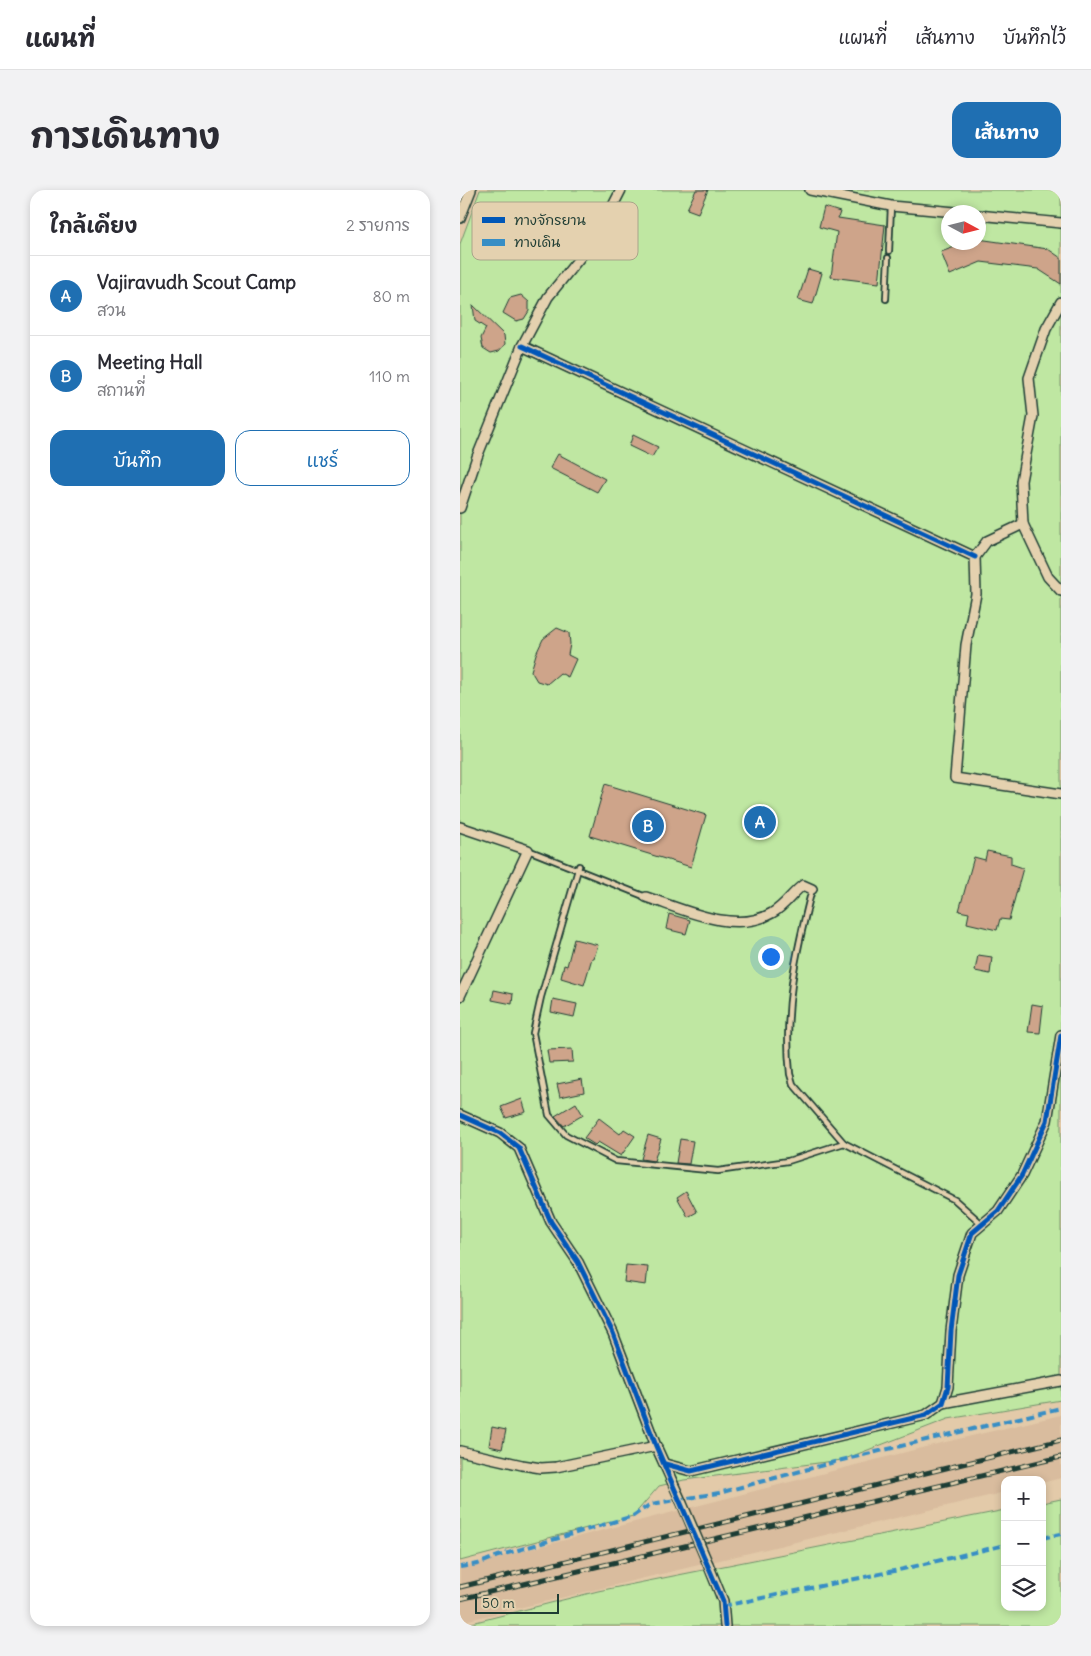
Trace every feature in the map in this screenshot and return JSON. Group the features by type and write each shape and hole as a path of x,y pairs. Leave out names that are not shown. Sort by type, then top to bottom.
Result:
{"street":[{"path":"460,218 471,190"},
{"path":"615,202 621,190"},
{"path":"810,190 891,206 941,211"},
{"path":"986,216 1061,223"},
{"path":"460,508 477,457 522,346 548,297 578,260"},
{"path":"1061,302 1046,329 1030,378 1033,416 1021,481 1023,524 1048,576 1061,592"},
{"path":"522,346 974,557"},
{"path":"1023,524 987,541 974,557 976,594 966,644 955,778 1061,794"},
{"path":"460,827 528,850 460,996"},
{"path":"646,897 699,914 746,922 772,914 804,885 812,889"},
{"path":"942,1404 948,1387 951,1331 958,1275 972,1233 998,1211 1022,1175 1047,1121 1061,1035"},
{"path":"460,1115 500,1133 519,1148 551,1222 578,1262 613,1333 656,1446 723,1602 725,1626"},
{"path":"665,1464 691,1471 926,1414 942,1404 1061,1381"},
{"path":"460,1451 541,1468 656,1446"}],"lane":[{"path":"889,251 891,206"},
{"path":"886,298 888,258"},
{"path":"528,850 579,867 646,897"},
{"path":"579,867 540,997 533,1033 549,1115 566,1135 616,1161 718,1170 788,1161 844,1143"},
{"path":"812,889 795,956 791,981 790,1074 793,1084 844,1143 955,1200 982,1224"}],"shaded area":[{"path":"1061,1415 1061,1478 1046,1482 1046,1476 1001,1476 1001,1493 460,1622 460,1567 937,1444"}],"green space":[{"path":"480,190 1061,190 1061,1400 948,1419 842,1460 684,1480 659,1486 633,1516 460,1561 460,244 472,212 472,260 638,260 638,202 476,202"},
{"path":"1061,1499 1061,1626 460,1626 598,1591 1001,1511 1001,1611 1046,1611 1046,1502"}],"building":[{"path":"696,190 708,190 698,213 687,209"},
{"path":"824,207 840,212 838,218 885,225 879,283 831,277 837,232 819,227"},
{"path":"986,240 1048,249 1061,258 1061,284 1038,269 981,262 950,275 941,252 946,250 986,250"},
{"path":"808,269 822,273 813,304 798,300"},
{"path":"521,295 529,302 529,311 524,319 516,321 503,313 510,298"},
{"path":"473,305 504,335 505,344 499,351 491,353 483,348 481,338 486,328 475,321"},
{"path":"633,435 658,447 652,457 629,446"},
{"path":"558,454 605,479 597,492 550,468"},
{"path":"557,628 569,633 568,655 576,659 568,677 560,673 547,684 537,681 531,671 543,639"},
{"path":"605,784 706,815 691,867 590,836"},
{"path":"987,851 1011,856 1011,864 1023,868 1009,920 1000,919 997,930 967,923 969,913 959,911 974,857 985,860"},
{"path":"669,914 690,920 686,934 666,929"},
{"path":"574,939 598,945 584,985 561,978 564,965 567,966"},
{"path":"978,955 992,957 990,974 975,971"},
{"path":"494,990 513,994 512,1004 492,1000"},
{"path":"553,999 577,1004 574,1017 551,1012"},
{"path":"1032,1004 1043,1006 1040,1033 1028,1032"},
{"path":"572,1049 573,1062 549,1063 547,1050"},
{"path":"582,1079 584,1092 560,1097 557,1084"},
{"path":"522,1099 526,1112 506,1118 501,1107"},
{"path":"576,1103 583,1115 564,1126 555,1116"},
{"path":"599,1118 620,1134 624,1129 635,1136 621,1156 598,1142 595,1145 584,1138"},
{"path":"648,1135 661,1139 654,1161 641,1159"},
{"path":"680,1139 693,1141 689,1164 676,1163"},
{"path":"686,1191 697,1212 688,1217 677,1197"},
{"path":"626,1265 648,1267 646,1285 624,1282"},
{"path":"492,1427 506,1430 502,1449 489,1446"}],"railway":[{"path":"460,1587 1061,1440"},
{"path":"460,1599 1061,1457"}],"marked path":[{"path":"460,1567 478,1564 498,1556 633,1516 651,1504 719,1493 842,1460 1061,1408"},
{"path":"1046,1537 1061,1534"},
{"path":"723,1606 899,1570 1001,1546"}],"cycle path":[{"path":"522,346 975,557"},
{"path":"665,1464 691,1471 926,1415 943,1403 948,1387 951,1331 958,1275 972,1233 998,1211 1022,1175 1047,1121 1061,1035"},
{"path":"460,1115 500,1133 519,1148 551,1222 578,1262 613,1333 656,1446 723,1601 725,1626"}],"place":[{"name":"Vajiravudh Scout Camp","path":"760,822"},
{"name":"Meeting Hall","path":"648,826"}]}
